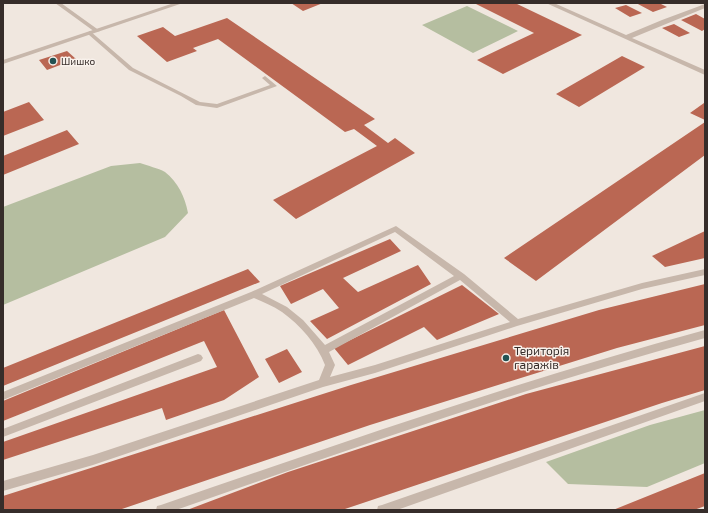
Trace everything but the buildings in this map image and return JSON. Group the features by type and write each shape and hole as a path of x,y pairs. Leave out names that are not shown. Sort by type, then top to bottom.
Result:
{"street":[{"path":"3,62 180,3"},
{"path":"549,3 705,73"},
{"path":"627,37 664,21 705,6"}],"lane":[{"path":"58,3 93,32 131,69 198,104 217,106 274,86 265,78"},
{"path":"3,396 254,294 396,229 461,276 495,303 517,324"},
{"path":"3,486 93,460 322,383 375,369 642,286 705,272"},
{"path":"324,350 461,276"},
{"path":"254,294 284,309 300,322 324,350 330,365 322,383"},
{"path":"161,510 494,396 654,347 705,334"},
{"path":"3,433 198,358"},
{"path":"382,510 705,397"}],"green space":[{"path":"467,6 518,31 473,53 422,25"},
{"path":"140,163 156,168 170,176 180,190 185,201 188,213 165,237 3,305 3,207 111,166"},
{"path":"705,410 705,463 647,487 568,484 546,462 650,425"}],"place":[{"name":"Шишко","path":"53,61"},
{"name":"Територія гаражів","path":"506,358"}]}
